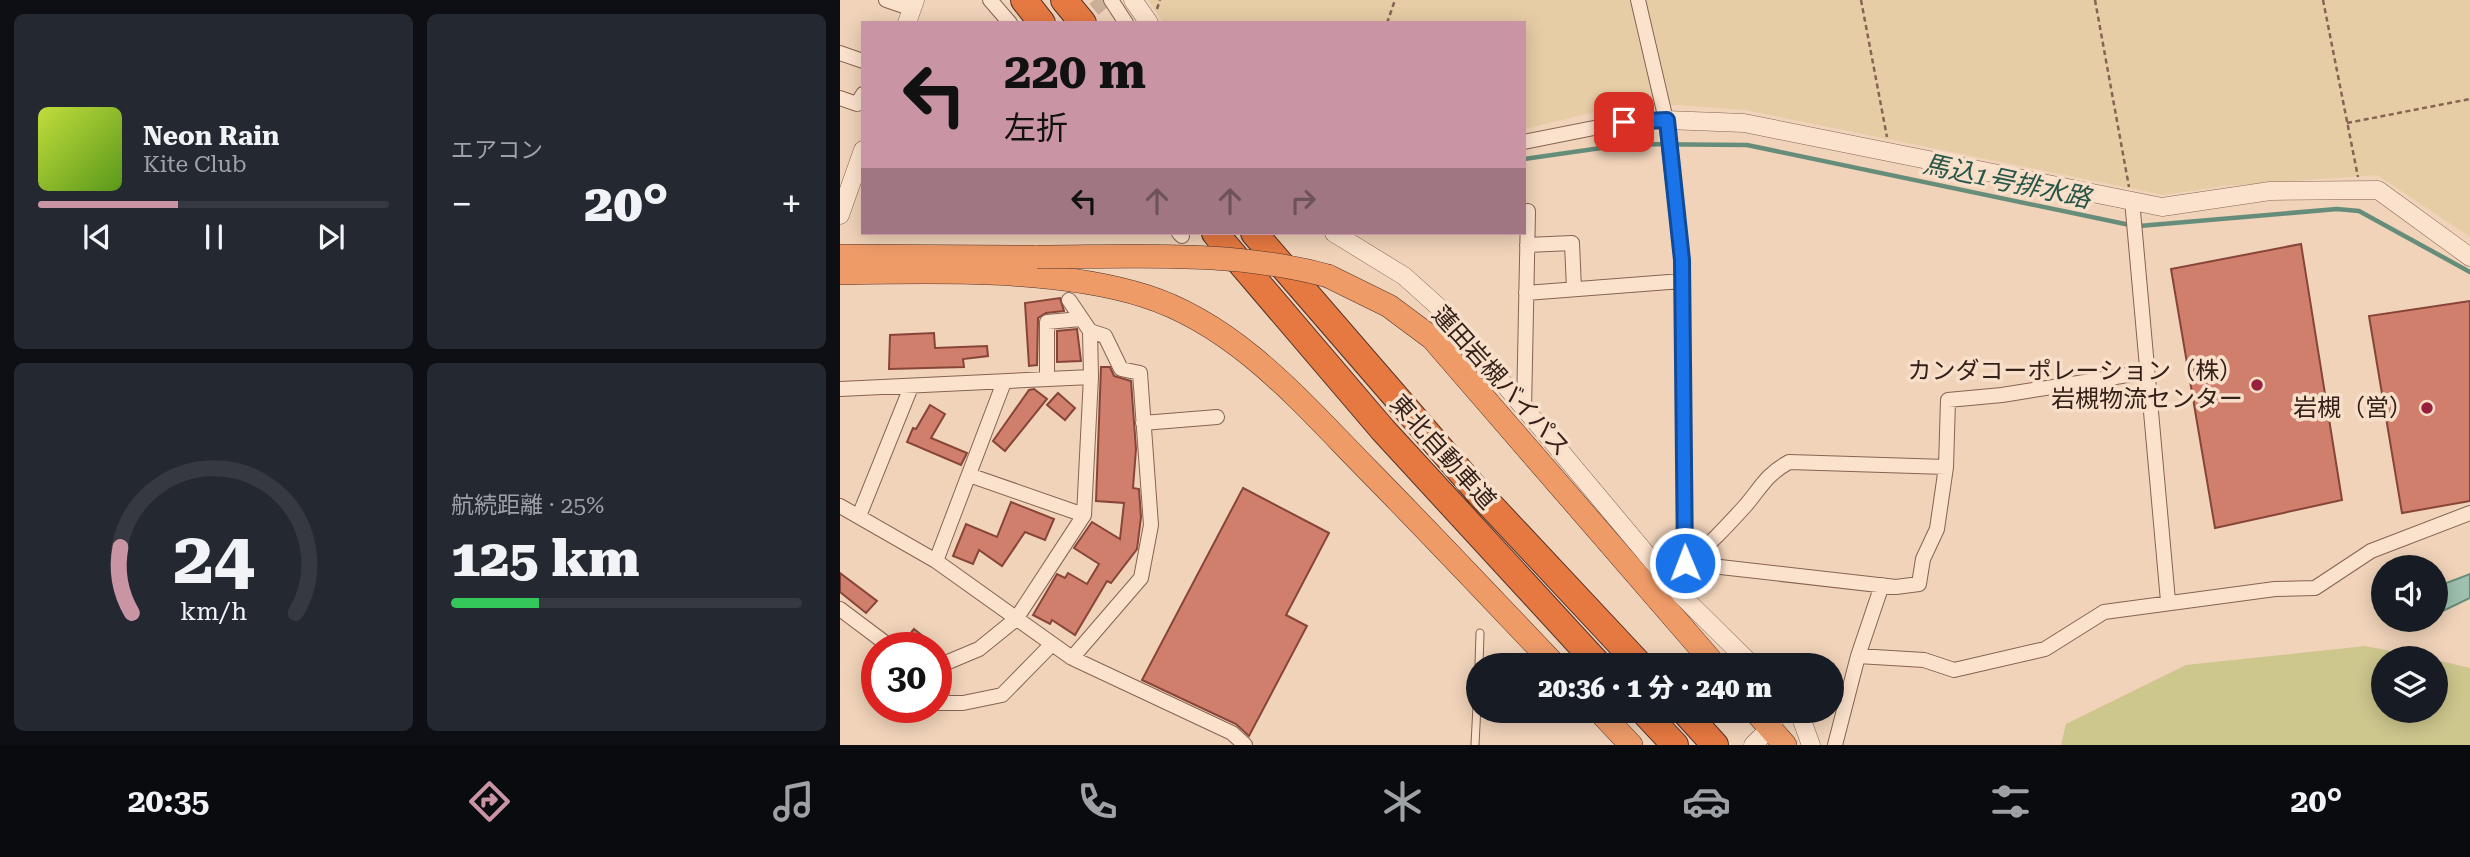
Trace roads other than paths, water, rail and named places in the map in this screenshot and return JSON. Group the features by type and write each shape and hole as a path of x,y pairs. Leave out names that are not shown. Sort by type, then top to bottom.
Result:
{"highway":[{"path":"1024,0 1040,21"},
{"path":"1065,0 1081,21"},
{"path":"1086,0 1101,21"},
{"name":"東北自動車道","path":"1217,235 1383,430 1588,653"},
{"name":"東北自動車道","path":"1256,235 1442,451 1629,653"},
{"name":"蓮田岩槻バイパス","path":"840,256 1248,259 1285,264 1328,275 1389,306 1432,338 1705,653"},
{"path":"840,273 1009,275 1073,279 1145,296 1196,318 1240,348 1291,391 1543,653"},
{"path":"1610,723 1631,745"},
{"path":"1654,723 1675,745"},
{"path":"1695,723 1715,745"}],"street":[{"path":"886,0 911,11"},
{"path":"990,0 1008,21"},
{"path":"1111,0 1125,21"},
{"path":"1133,0 1148,21"},
{"path":"1638,0 1667,120 1682,281 1685,563 1679,593"},
{"path":"840,53 861,60"},
{"path":"840,98 857,104 861,97"},
{"path":"1526,142 1624,122 1667,120 1744,123 2162,207 2270,191 2378,190 2470,257"},
{"path":"840,215 861,156"},
{"path":"2132,200 2168,601"},
{"path":"1524,410 1528,211"},
{"path":"1337,235 1404,276 1443,311 1679,593 1740,653"},
{"path":"1527,245 1572,243 1574,289"},
{"path":"1526,293 1682,281"},
{"path":"952,662 979,649 1016,619 1084,515 1091,377 1085,325 1069,300"},
{"path":"1048,379 1047,322 1085,325 1105,336 1121,369 1140,373 1151,525 1141,578 1072,658"},
{"path":"1685,563 1882,585 1919,584 1923,559 1937,529 1946,467 1948,400 2002,395 2147,372"},
{"path":"840,389 1091,377"},
{"path":"936,561 1004,382"},
{"path":"859,516 911,387"},
{"path":"1143,423 1217,417"},
{"path":"1685,563 1706,548 1748,502 1768,474 1789,462 1946,467"},
{"path":"968,475 1084,515"},
{"path":"840,506 936,561 1072,658 1232,733 1245,745"},
{"path":"1858,656 1924,660 1954,670 2045,649 2105,612 2156,606 2168,601 2275,589 2315,588 2371,551 2470,513"},
{"path":"1835,745 1858,656 1882,585"},
{"path":"840,609 871,632"},
{"path":"952,701 1002,695 1052,644"},
{"path":"1803,723 1811,745"}],"lane":[{"path":"1479,653 1480,633"},
{"path":"1475,745 1476,723"}],"waterway":[{"name":"馬込1号排水路","path":"1526,159 1629,144 1747,145 2130,225"},
{"name":"馬込1号排水路","path":"2139,226 2337,209 2359,211 2470,272"}],"tunnel":[{"path":"1080,21 1105,0"}],"place":[{"name":"カンダコーポレーション（株） 岩槻物流センター","path":"2257,385"},
{"name":"岩槻（営）","path":"2427,408"}]}
